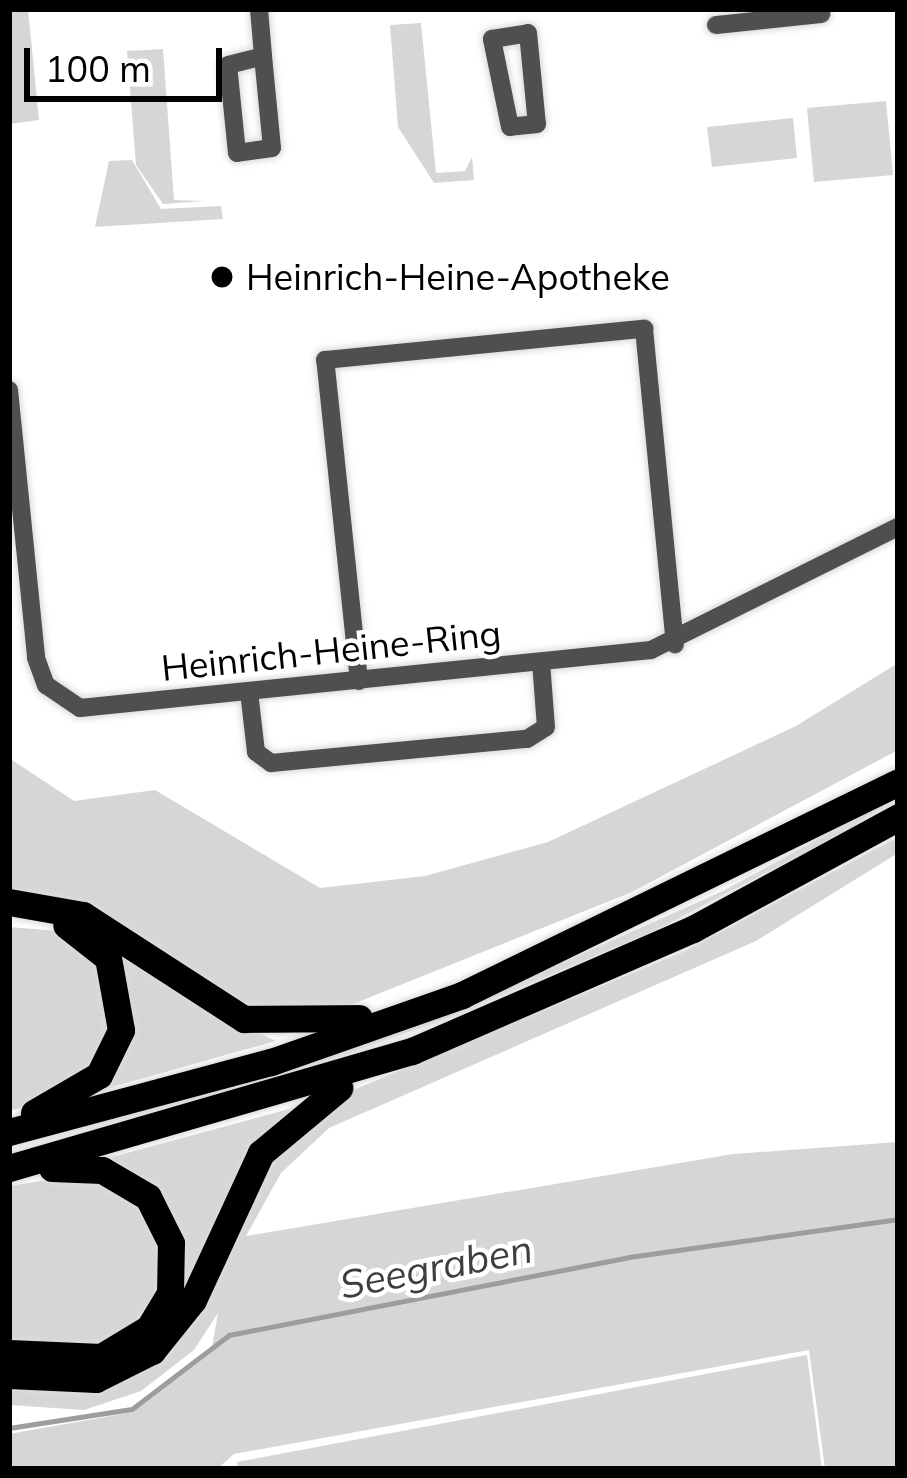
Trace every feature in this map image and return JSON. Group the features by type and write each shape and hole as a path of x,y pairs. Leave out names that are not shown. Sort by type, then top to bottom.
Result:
{"highway":[{"path":"9,1128 428,1006 656,909 898,782"},
{"path":"9,1171 412,1051 693,929 898,817"},
{"path":"9,902 83,915 203,1000 259,1023 428,1006"},
{"path":"9,919 62,923 95,944 123,1012 99,1076 9,1128"},
{"path":"9,1375 97,1379 152,1351 183,1317 281,1128 412,1051"},
{"path":"9,1171 115,1175 158,1210 174,1260 165,1304 119,1350 63,1363 9,1353"}],"street":[{"path":"259,9 272,148 237,153 228,65 263,56"},
{"path":"526,9 537,124 510,127 492,39 528,33"},
{"path":"716,25 766,14 821,14"},
{"path":"359,681 326,360 644,329 675,644"},
{"name":"Heinrich-Heine-Ring","path":"9,390 46,685 80,708 675,644 898,527"},
{"path":"249,692 256,752 272,764 526,739 546,728 541,662"}],"shaded area":[{"path":"28,9 39,120 9,124 9,10"},
{"path":"421,23 436,173 465,171 472,157 474,180 434,183 398,127 390,25"},
{"path":"163,49 174,200 205,201 163,204 136,165 127,51"},
{"path":"886,101 893,175 814,182 807,108"},
{"path":"793,118 797,158 712,167 707,127"},
{"path":"132,160 161,209 221,206 223,219 95,227 109,161"},
{"path":"898,663 898,750 632,892 318,1018 265,1018 9,892 9,758 74,801 155,790 320,888 425,876 548,842 796,726"},
{"path":"898,796 843,833 652,932 435,1023 255,1085 35,1140 463,1007 723,891"},
{"path":"898,837 898,853 756,941 329,1128 281,1173 246,1236 733,1154 898,1142 898,1469 825,1469 809,1350 234,1454 217,1469 9,1469 9,1434 133,1412 211,1353 218,1313 194,1350 141,1391 84,1410 9,1405 9,1382 148,1362 258,1173 332,1099 685,951"},
{"path":"69,916 229,1020 276,1041 105,1089 131,1001 107,948"},
{"path":"9,927 58,931 99,962 114,1010 105,1053 43,1102 9,1111"},
{"path":"293,1108 178,1312 136,1348 177,1240 101,1160"},
{"path":"79,1175 132,1193 164,1250 153,1309 104,1348 9,1342 9,1186"},
{"path":"807,1355 822,1469 238,1469 237,1462"}],"waterway":[{"name":"Seegraben","path":"9,1428 132,1409 229,1335 629,1257 898,1219"}],"place":[{"name":"Heinrich-Heine-Apotheke","path":"222,277"}]}
